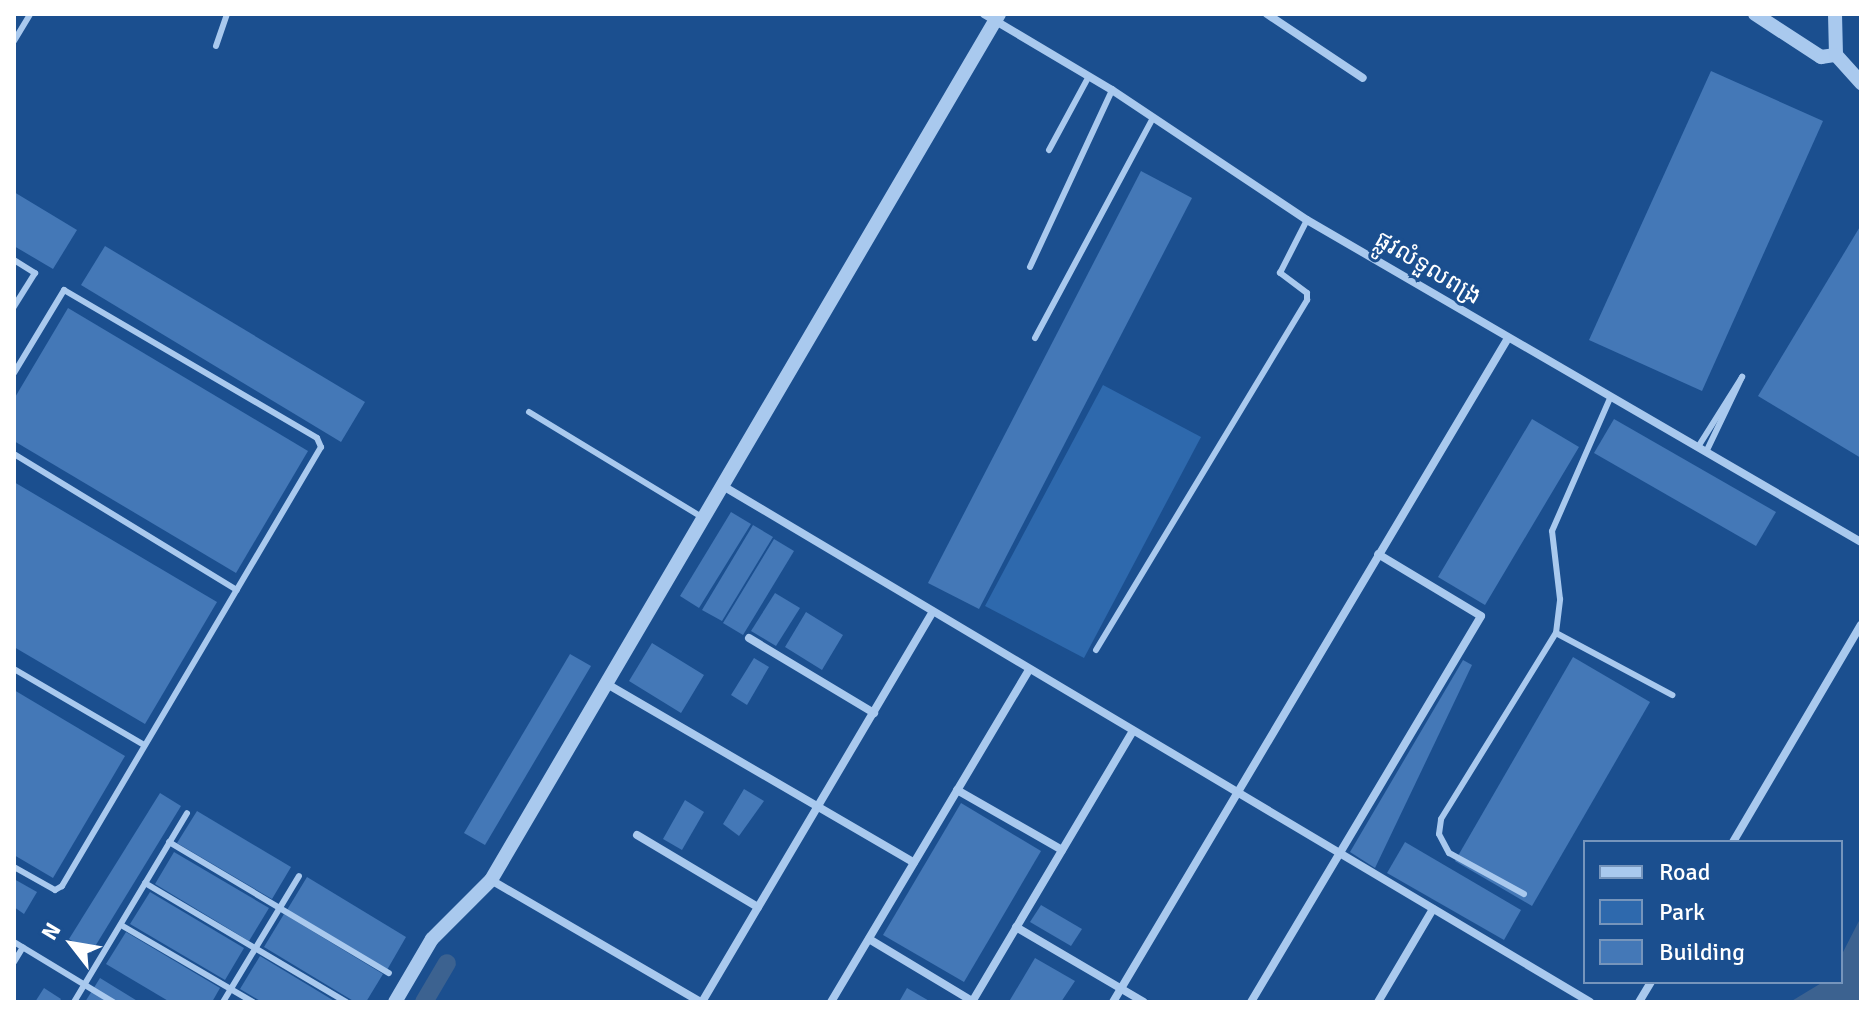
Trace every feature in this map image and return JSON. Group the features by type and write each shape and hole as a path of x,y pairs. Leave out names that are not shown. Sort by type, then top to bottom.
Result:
{"street":[{"path":"1267,14 1363,78"},
{"path":"1755,14 1821,57 1836,55"},
{"path":"1835,14 1836,55 1861,83"},
{"path":"395,1002 432,939 491,880 723,486 993,16"},
{"name":"ផ្លូវលំទួលពង្រ","path":"993,16 1112,90 1307,220 1861,542"},
{"path":"1113,1002 1508,338"},
{"path":"723,486 1590,1002"},
{"path":"1251,1002 1481,616 1378,554"},
{"path":"491,880 702,1002 933,612"},
{"path":"1734,840 1861,625"},
{"path":"749,638 874,713"},
{"path":"831,1002 1029,670"},
{"path":"607,684 914,863"},
{"path":"869,939 972,1002 1133,731"},
{"path":"957,790 1062,850"},
{"path":"637,835 758,907"},
{"path":"1378,1002 1433,909"},
{"path":"1016,927 1144,1002"},
{"path":"1639,1002 1650,984"}],"lane":[{"path":"14,41 30,14"},
{"path":"216,46 227,14"},
{"path":"1049,150 1089,76"},
{"path":"1030,267 1112,90"},
{"path":"1035,338 1153,118"},
{"path":"1096,650 1307,300 1307,293 1280,273 1307,220"},
{"path":"14,260 35,273 14,307"},
{"path":"14,373 64,290 317,438 319,454 62,886 55,890 14,867"},
{"path":"1702,449 1742,377 1702,449"},
{"path":"1524,894 1449,853 1439,834 1441,819 1556,633 1560,599 1552,531 1610,398"},
{"path":"529,412 703,518"},
{"path":"14,454 237,590"},
{"path":"1556,633 1672,695"},
{"path":"14,669 144,745"},
{"path":"74,1002 187,813"},
{"path":"169,842 389,973"},
{"path":"223,1002 299,876"},
{"path":"145,883 346,1002"},
{"path":"121,925 253,1002"},
{"path":"14,942 113,1002"},
{"path":"14,962 23,947"}],"green space":[{"path":"1103,385 1201,437 1084,658 985,606"}],"shaded area":[{"path":"1861,917 1861,1002 1790,1002 1820,984 1843,984 1843,952"}],"building":[{"path":"1711,71 1823,121 1702,391 1589,340"},
{"path":"1141,171 1192,198 979,609 928,583"},
{"path":"14,192 77,230 53,269 14,246"},
{"path":"1861,225 1861,458 1758,396"},
{"path":"105,246 365,402 341,442 81,285"},
{"path":"68,308 308,451 236,573 14,441 14,399"},
{"path":"1532,419 1579,447 1485,605 1438,577"},
{"path":"1614,419 1776,512 1756,546 1594,453"},
{"path":"14,482 217,602 145,724 14,647"},
{"path":"731,512 751,524 699,608 680,596"},
{"path":"753,525 773,537 722,621 702,610"},
{"path":"774,539 794,551 743,635 723,623"},
{"path":"775,593 800,608 776,646 751,631"},
{"path":"806,612 843,635 822,670 785,647"},
{"path":"652,643 704,675 681,713 629,681"},
{"path":"570,654 591,666 485,845 464,833"},
{"path":"1573,657 1650,702 1532,906 1455,861"},
{"path":"754,658 769,667 747,705 731,695"},
{"path":"1463,660 1472,665 1375,868 1350,852"},
{"path":"14,690 125,756 53,878 14,855"},
{"path":"744,789 764,801 739,836 723,824"},
{"path":"160,793 181,806 91,953 69,939"},
{"path":"685,800 704,812 682,850 663,839"},
{"path":"961,803 1041,851 964,982 883,935"},
{"path":"197,811 291,867 272,899 177,843"},
{"path":"1405,842 1521,910 1504,940 1387,873"},
{"path":"174,852 269,908 249,941 155,884"},
{"path":"307,877 406,937 387,970 287,910"},
{"path":"14,879 37,892 24,914 14,907"},
{"path":"150,892 244,948 225,980 130,924"},
{"path":"1041,905 1082,929 1071,946 1030,922"},
{"path":"284,914 383,974 366,1002 355,1002 264,947"},
{"path":"126,932 220,988 212,1002 170,1002 106,964"},
{"path":"260,956 336,1002 262,1002 240,989"},
{"path":"1035,958 1075,981 1061,1002 1010,1000"},
{"path":"100,978 139,1002 85,1002"},
{"path":"44,988 61,999 59,1002 35,1002"},
{"path":"907,988 931,1002 899,1002"}],"waterway":[{"path":"424,1002 447,963"}]}
